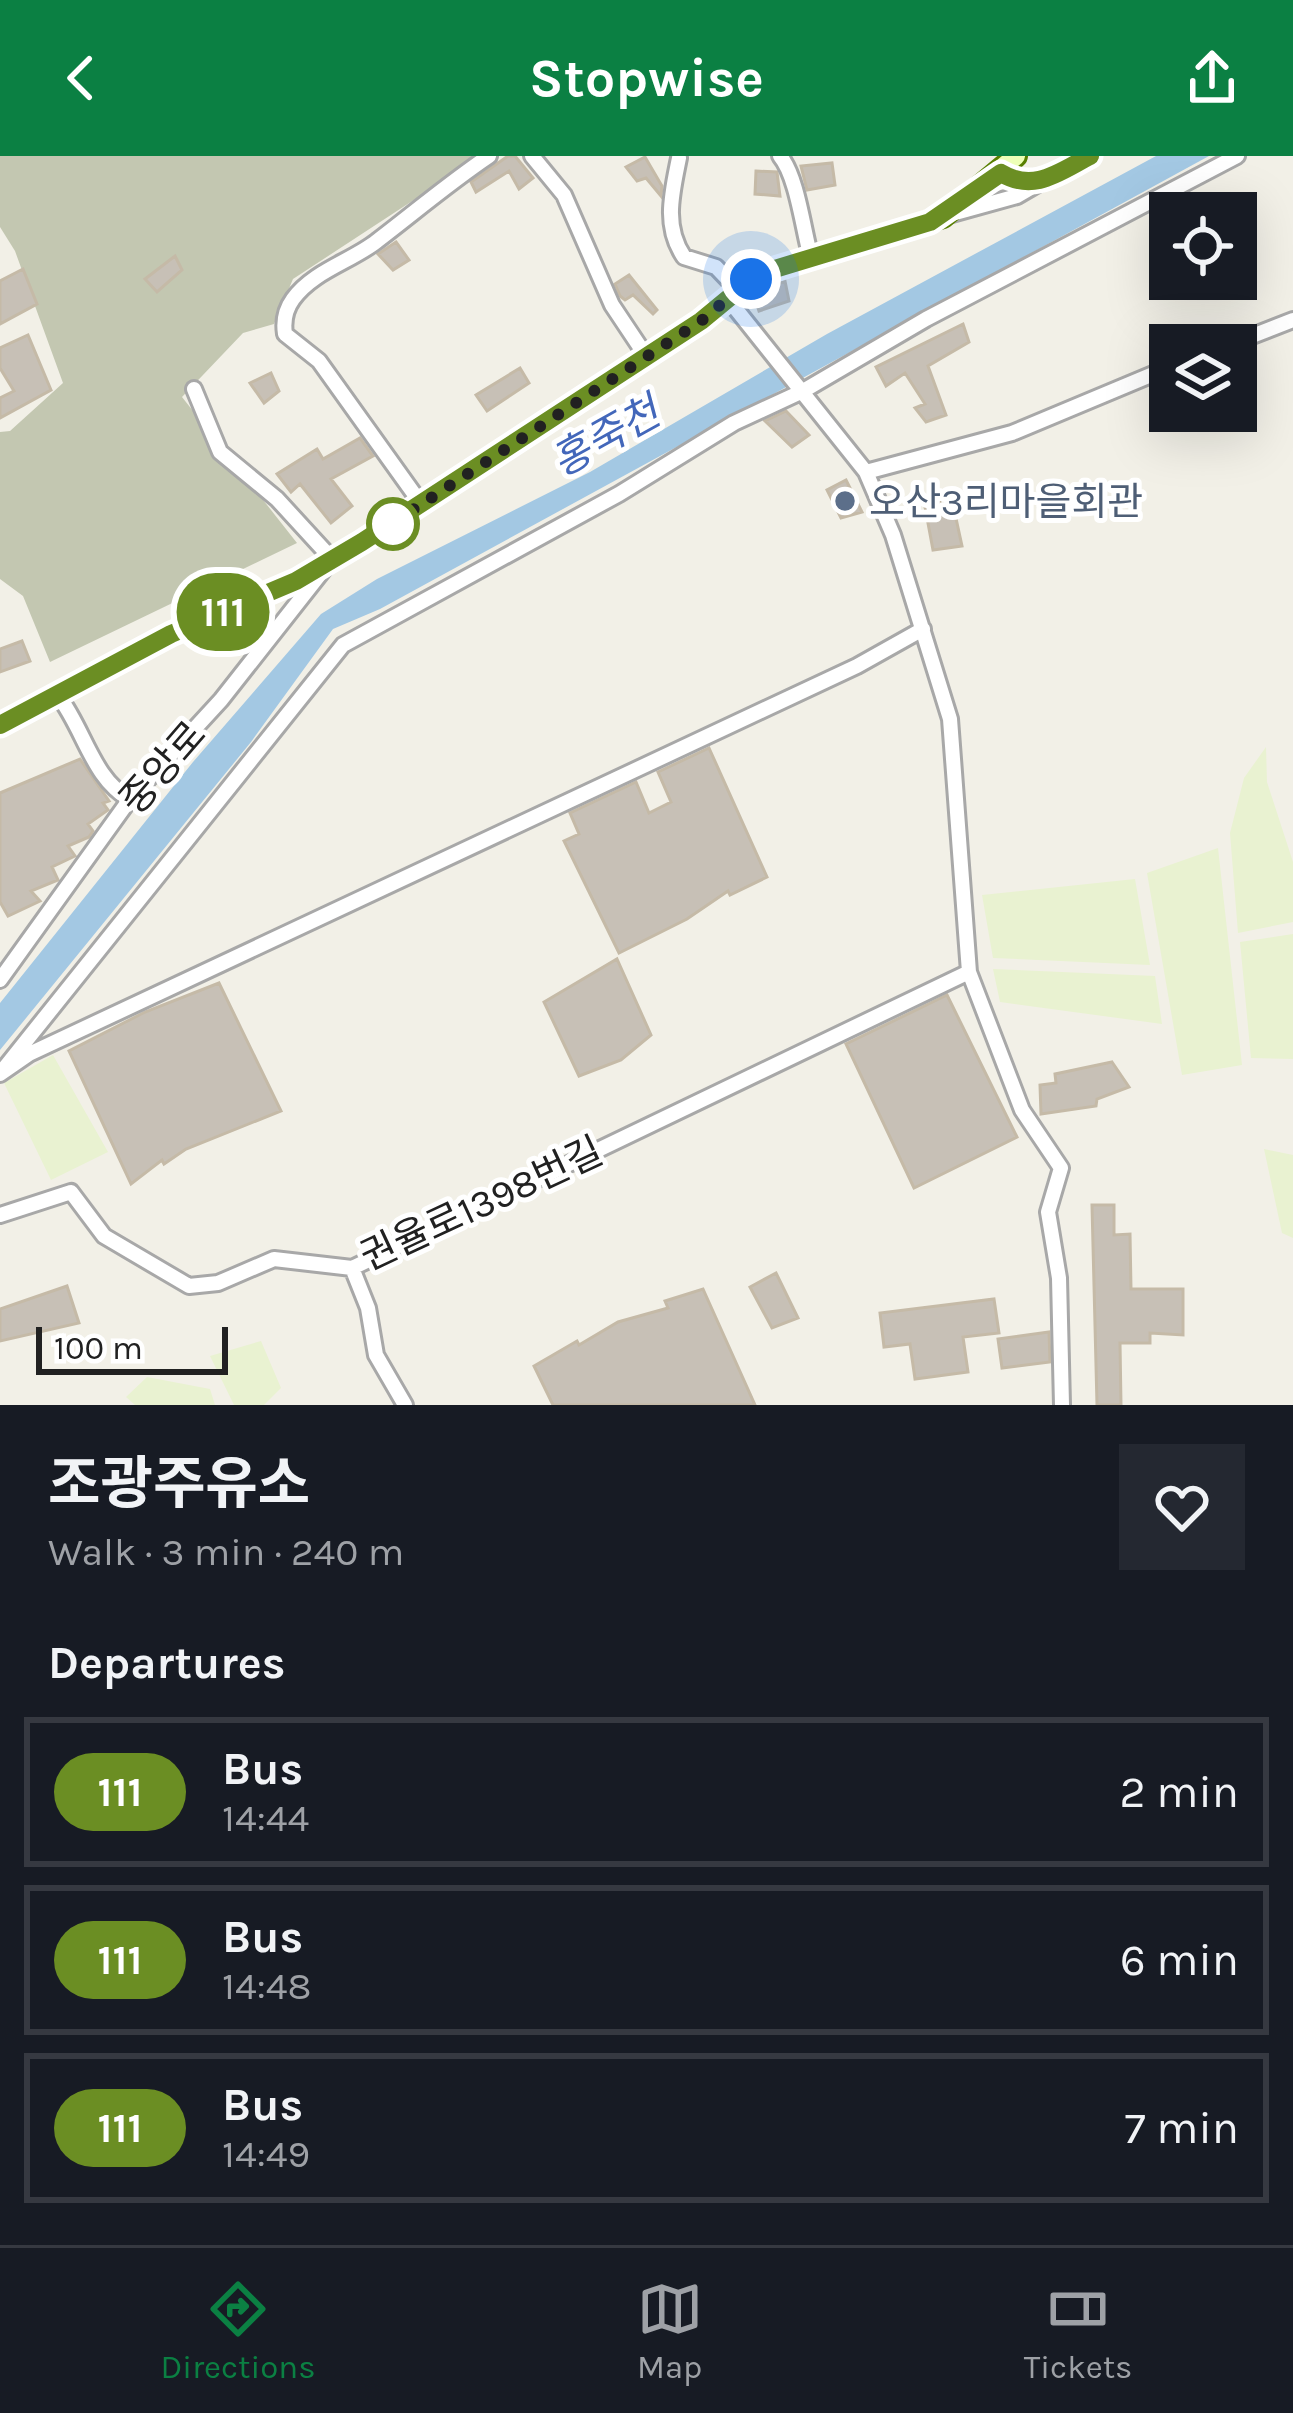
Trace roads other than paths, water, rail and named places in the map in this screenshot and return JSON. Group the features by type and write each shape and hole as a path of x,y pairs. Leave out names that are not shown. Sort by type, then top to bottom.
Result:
{"main road":[{"path":"0,725 141,650 296,581 422,505 646,356 758,274 943,217 1016,156"}],"street":[{"path":"422,505 320,361 285,334 283,320 293,298 320,276 377,242 409,212 489,156"},
{"path":"532,156 564,195 611,305 646,356"},
{"path":"780,156 792,171 794,199 811,258"},
{"path":"943,217 1017,196 1090,156"},
{"path":"3,1070 343,645 619,494 734,423 803,391 926,319 1237,156"},
{"path":"679,158 670,204 671,236 684,257 716,267 770,350 866,472 923,629 950,719 969,972 1022,1110 1061,1168 1048,1212 1059,1278 1062,1405"},
{"path":"1001,173 1021,183 1041,182"},
{"path":"1257,334 1293,320"},
{"path":"866,472 1012,434 1149,376"},
{"path":"194,389 220,452 277,499 332,559"},
{"name":"중앙로","path":"0,980 130,799 220,700 332,559"},
{"path":"3,1070 798,694 923,629"},
{"path":"59,697 82,727 111,789 130,799"},
{"name":"권율로1398번길","path":"0,1215 71,1192 104,1236 189,1286 218,1283 274,1259 352,1268 969,972"},
{"path":"352,1268 368,1308 376,1355 405,1405"}],"water":[{"path":"1156,156 1209,156 380,609 333,629 251,742 0,1050 0,1003 193,762 321,614 377,579 590,472 827,334"}],"place":[{"name":"오산3리마을회관","path":"845,501"}],"water label":[{"name":"홍죽천","path":"605,436"}]}
